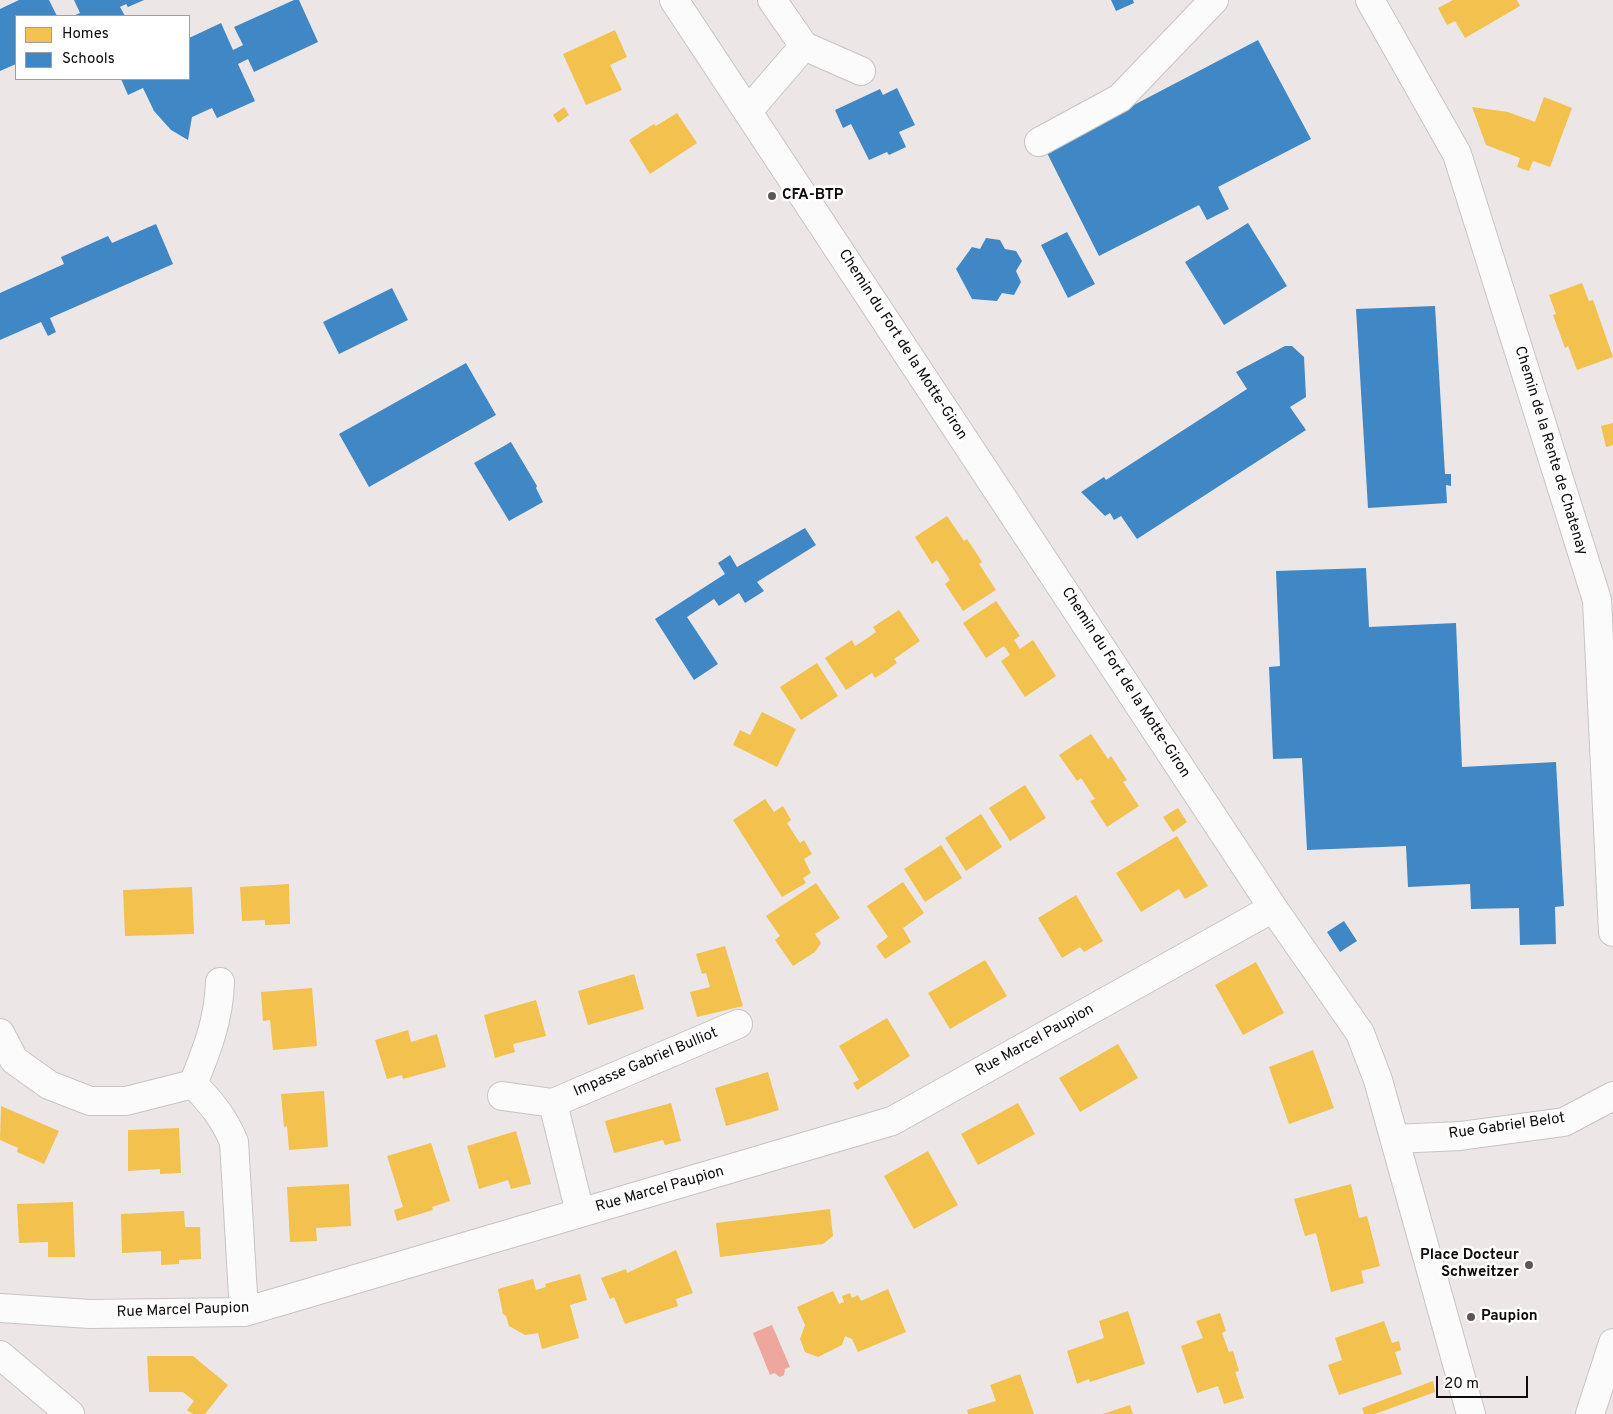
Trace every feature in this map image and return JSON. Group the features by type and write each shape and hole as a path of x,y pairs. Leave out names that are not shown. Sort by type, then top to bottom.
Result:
{"street":[{"name":"Chemin du Fort de la Motte-Giron","path":"674,0 1273,908 1360,1033 1378,1080 1471,1414"},
{"path":"772,0 804,46 861,71"},
{"path":"1039,142 1120,98 1214,0"},
{"name":"Chemin de la Rente de Chatenay","path":"1370,0 1457,154 1597,600 1613,932"},
{"path":"748,111 804,46"},
{"name":"Rue Marcel Paupion","path":"0,1308 90,1314 244,1312 892,1121 1273,908"},
{"path":"193,1084 214,1029 220,1005 220,982"},
{"name":"Impasse Gabriel Bulliot","path":"554,1103 738,1024"},
{"path":"0,1033 14,1060 49,1085 90,1101 126,1101 193,1084"},
{"path":"193,1084 213,1104 226,1122 234,1142 244,1312"},
{"path":"502,1096 554,1103 580,1213"},
{"name":"Rue Gabriel Belot","path":"1395,1139 1460,1136 1564,1122 1613,1096"},
{"path":"1590,1414 1613,1343"},
{"path":"0,1354 70,1414"}],"shaded area":[{"path":"772,1325 790,1367 785,1369 784,1375 780,1377 774,1373 770,1375 753,1333"}],"building: Homes":[{"path":"1453,0 1517,0 1520,6 1465,38 1455,21 1447,25 1438,8"},
{"path":"615,30 627,57 610,65 622,90 586,105 563,54"},
{"path":"1544,97 1572,108 1550,167 1533,161 1529,171 1517,167 1520,158 1486,145 1472,107 1508,112 1535,122"},
{"path":"564,107 569,115 558,123 553,115"},
{"path":"677,113 697,143 650,174 629,140 654,124 656,126"},
{"path":"1582,283 1589,301 1593,300 1613,357 1577,370 1568,346 1565,348 1553,315 1556,314 1549,295"},
{"path":"1613,423 1613,445 1606,447 1601,426"},
{"path":"947,516 964,541 967,539 975,551 982,562 979,564 996,590 963,611 945,584 950,580 937,560 932,564 915,537"},
{"path":"996,601 1020,636 1014,640 1020,649 1033,640 1056,676 1025,697 1001,661 1010,655 1004,646 986,658 963,623"},
{"path":"899,610 920,641 894,659 897,663 886,671 875,678 872,673 846,690 825,658 852,640 855,646 866,639 876,632 873,627"},
{"path":"817,663 838,696 801,720 780,687"},
{"path":"762,712 796,729 777,767 733,745 740,730 750,735"},
{"path":"1091,734 1108,759 1111,756 1127,780 1123,782 1139,806 1107,827 1090,801 1095,799 1081,778 1077,781 1059,755"},
{"path":"1025,785 1046,818 1010,841 989,808"},
{"path":"765,799 774,812 783,806 791,820 787,823 800,843 804,840 812,854 804,859 811,873 803,878 806,883 782,897 733,820"},
{"path":"1178,808 1187,822 1173,832 1163,817"},
{"path":"981,814 1002,847 966,871 945,838"},
{"path":"1177,836 1208,886 1185,899 1179,889 1141,912 1116,873"},
{"path":"941,845 962,878 925,902 904,869"},
{"path":"903,882 924,913 903,928 911,942 885,959 876,946 888,937 867,906"},
{"path":"816,883 840,918 815,934 821,943 815,952 793,966 775,940 780,936 766,916"},
{"path":"289,884 290,924 265,925 265,920 242,921 240,887"},
{"path":"192,887 194,934 125,936 123,890"},
{"path":"1076,895 1103,941 1084,952 1080,947 1062,958 1038,918"},
{"path":"725,946 743,1006 697,1017 690,992 710,987 706,973 702,974 696,954"},
{"path":"985,960 1007,996 950,1029 928,993"},
{"path":"1256,962 1284,1013 1243,1035 1215,985"},
{"path":"634,974 644,1009 588,1025 578,991"},
{"path":"312,988 317,1046 273,1050 270,1020 263,1021 261,992"},
{"path":"536,1000 546,1036 513,1044 515,1052 495,1058 484,1015"},
{"path":"887,1018 910,1056 857,1090 853,1083 859,1080 839,1046"},
{"path":"408,1030 411,1042 437,1034 446,1067 403,1079 402,1075 387,1079 375,1040"},
{"path":"1118,1044 1138,1078 1080,1112 1059,1078"},
{"path":"1313,1050 1334,1108 1289,1124 1269,1067"},
{"path":"768,1072 779,1110 726,1126 715,1088"},
{"path":"324,1091 328,1147 289,1150 287,1126 284,1127 281,1094"},
{"path":"671,1103 681,1141 665,1145 663,1140 614,1153 605,1121"},
{"path":"1018,1103 1035,1134 978,1165 961,1134"},
{"path":"1,1106 59,1131 44,1164 17,1152 18,1148 0,1140"},
{"path":"179,1128 181,1173 160,1174 160,1169 128,1171 128,1130"},
{"path":"516,1131 531,1184 511,1189 508,1180 479,1189 467,1146"},
{"path":"431,1143 450,1201 432,1207 433,1210 397,1221 394,1210 403,1207 387,1156"},
{"path":"928,1151 958,1205 914,1229 884,1176"},
{"path":"349,1184 351,1226 316,1228 317,1241 290,1242 287,1187"},
{"path":"1351,1184 1359,1218 1367,1216 1380,1266 1361,1271 1364,1283 1331,1292 1316,1233 1305,1236 1294,1199"},
{"path":"73,1202 75,1257 48,1257 48,1242 19,1243 17,1204"},
{"path":"830,1209 833,1236 823,1244 720,1257 716,1223"},
{"path":"184,1211 185,1227 200,1227 201,1259 179,1260 179,1264 161,1265 161,1251 122,1253 121,1214"},
{"path":"676,1250 693,1293 676,1299 678,1306 625,1324 614,1297 610,1299 601,1278 626,1269 627,1273"},
{"path":"580,1274 587,1300 570,1305 579,1338 542,1349 538,1333 525,1335 509,1326 506,1316 503,1314 498,1289 533,1279 536,1290 546,1287 545,1284"},
{"path":"888,1289 906,1332 858,1352 852,1339 845,1336 842,1345 818,1357 805,1352 800,1339 805,1325 797,1307 833,1291 839,1304 844,1302 842,1296 850,1293 852,1298 858,1295 861,1301"},
{"path":"1128,1311 1145,1364 1090,1382 1089,1379 1077,1384 1067,1351 1104,1338 1099,1321"},
{"path":"1220,1313 1226,1331 1222,1333 1229,1352 1233,1351 1239,1371 1235,1372 1244,1398 1224,1404 1218,1386 1197,1393 1181,1346 1203,1338 1196,1321"},
{"path":"1384,1321 1392,1343 1399,1341 1401,1350 1395,1352 1402,1374 1339,1395 1328,1365 1342,1360 1335,1338"},
{"path":"147,1356 193,1356 228,1385 205,1414 193,1414 187,1410 194,1401 183,1392 149,1392"},
{"path":"1020,1374 1034,1414 968,1414 967,1410 996,1401 990,1385"},
{"path":"1433,1381 1435,1392 1375,1414 1364,1414 1362,1408"},
{"path":"1130,1405 1133,1414 1103,1414"}],"building: Schools":[{"path":"19,0 49,0 56,15 15,15 15,64 0,71 0,9"},
{"path":"74,0 144,0 128,7 126,4 120,7 124,15 75,15 80,13"},
{"path":"294,0 299,0 318,42 254,72 248,59 238,64 255,101 217,118 212,108 192,117 188,140 171,130 154,111 143,88 128,95 121,80 190,80 190,38 221,23 233,50 243,45 234,27"},
{"path":"1111,0 1133,0 1134,3 1116,11"},
{"path":"1258,40 1311,139 1218,187 1229,209 1207,220 1199,205 1099,256 1046,151"},
{"path":"897,88 915,125 899,132 906,147 889,155 887,152 869,160 851,124 843,128 835,110 880,89 883,95"},
{"path":"1248,223 1287,286 1224,325 1185,262"},
{"path":"156,224 173,264 50,318 56,332 48,336 41,322 0,340 0,293 64,264 61,257 108,236 112,243"},
{"path":"1067,232 1095,284 1068,298 1041,245"},
{"path":"986,238 1000,240 1005,249 1016,251 1022,261 1016,271 1021,282 1014,295 1002,293 997,301 972,299 956,269 972,247 980,249"},
{"path":"392,288 408,320 339,354 323,322"},
{"path":"1435,306 1445,474 1451,474 1451,486 1446,485 1447,503 1368,508 1356,309"},
{"path":"1285,346 1292,346 1304,357 1306,397 1290,407 1306,430 1137,539 1121,516 1114,520 1110,513 1105,516 1081,492 1104,477 1106,480 1247,389 1236,372"},
{"path":"466,363 496,415 369,487 339,434"},
{"path":"511,442 537,486 536,488 543,502 509,521 474,463"},
{"path":"805,528 816,545 757,582 764,591 745,603 739,593 719,606 714,599 687,617 718,664 694,680 655,619 725,574 718,563 730,555 737,567"},
{"path":"1366,568 1369,627 1456,623 1462,767 1556,762 1564,906 1555,907 1556,944 1520,945 1519,908 1471,909 1470,884 1408,887 1406,846 1307,850 1302,758 1273,759 1269,667 1280,666 1276,571"},
{"path":"1344,921 1357,941 1340,952 1327,932"}],"place":[{"name":"CFA-BTP","path":"772,196"},
{"name":"Place Docteur Schweitzer","path":"1529,1265"},
{"name":"Paupion","path":"1471,1317"}]}
